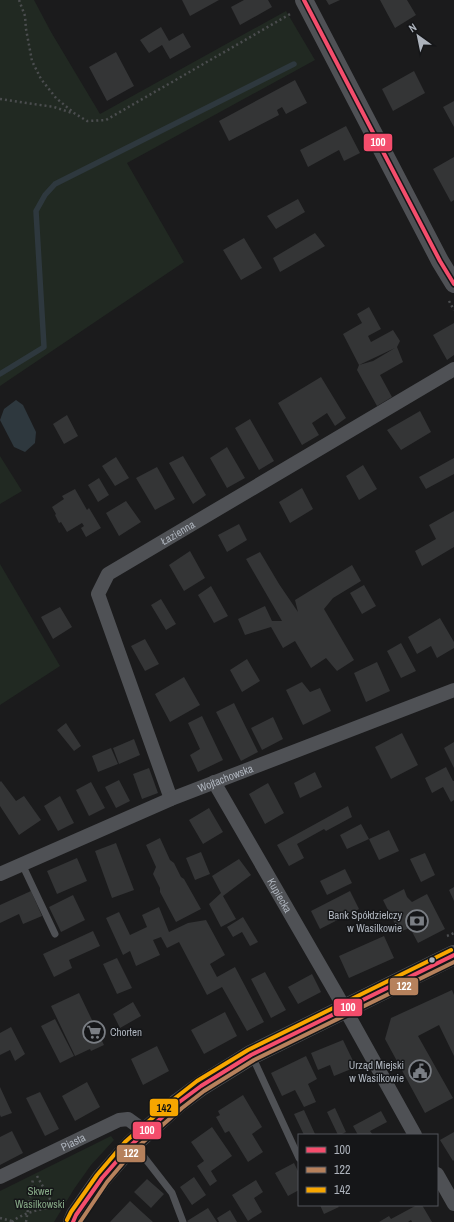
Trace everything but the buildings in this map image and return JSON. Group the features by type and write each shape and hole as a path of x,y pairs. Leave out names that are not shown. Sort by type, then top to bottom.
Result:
{"main road":[{"path":"69,1216 76,1215 102,1178 130,1146 178,1103 201,1086 251,1055 454,955"}],"street":[{"path":"305,3 433,247 454,284"},
{"name":"Łazienna","path":"171,799 98,594 108,574 454,369"},
{"name":"Wojtachowska","path":"0,874 171,799 454,690"},
{"name":"Kupiecka","path":"214,782 414,1134"},
{"name":"Piasta","path":"0,1177 120,1120 128,1119 146,1132"},
{"path":"438,1176 454,1204"}],"lane":[{"path":"22,864 54,934"},
{"path":"251,1055 298,1156"},
{"path":"130,1146 144,1157 172,1193 183,1222"}],"path":[{"path":"19,0 25,16 32,61 42,79 56,98 74,113 87,121 106,120 305,3"},
{"path":"0,99 36,106 54,107 74,113"},
{"path":"26,1222 34,1172 51,1202 59,1206 69,1216"},
{"path":"0,1218 12,1222 18,1217 59,1206"}],"green space":[{"path":"0,0 34,0 51,32 100,114 286,11 315,60 127,163 184,262 0,386"},
{"path":"0,456 22,491 0,504"},
{"path":"0,564 60,666 0,705"},
{"name":"Skwer Wasilkowski","path":"111,1136 114,1140 91,1165 54,1222 0,1222 0,1191"}],"shaded area":[{"path":"16,400 23,405 36,432 35,443 25,452 14,447 0,420 4,409"}],"waterway":[{"path":"0,374 44,347 36,211 45,195 55,184 294,64"}],"transit line":[{"name":"100","path":"304,0 440,261 454,284"},
{"name":"142","path":"67,1220 97,1175 125,1142 197,1081 248,1050 451,950"},
{"name":"100","path":"73,1222 76,1215 102,1178 130,1146 178,1103 201,1086 251,1055 454,955"},
{"name":"122","path":"80,1222 107,1182 134,1150 204,1091 254,1060 454,962"}],"place":[{"name":"Bank Spółdzielczy w Wasilkowie","path":"417,921"},
{"name":"Chorten","path":"94,1032"},
{"name":"Urząd Miejski w Wasilkowie","path":"420,1071"}]}
